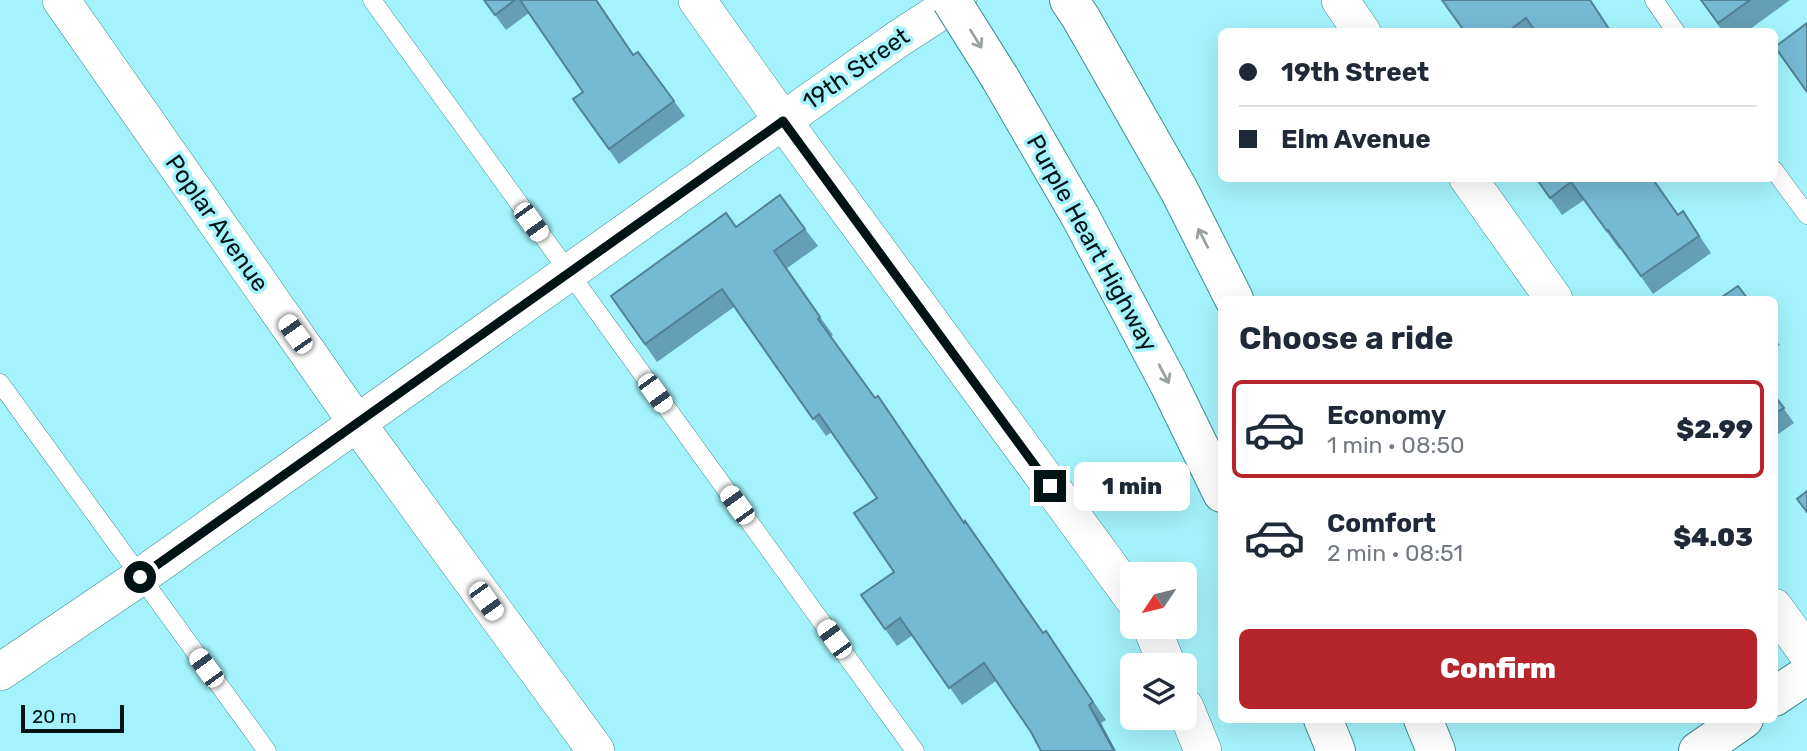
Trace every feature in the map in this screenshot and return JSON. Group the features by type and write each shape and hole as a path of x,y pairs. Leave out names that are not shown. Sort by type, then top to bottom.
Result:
{"main road":[{"name":"Purple Heart Highway","path":"951,0 1000,78 1099,252 1169,384 1218,485"},
{"path":"1075,9 1179,190 1232,296"},
{"path":"1778,694 1807,675"},
{"path":"1325,723 1336,751"},
{"path":"1425,723 1436,751"},
{"path":"1699,751 1738,723"}],"street":[{"name":"Poplar Avenue","path":"61,0 357,423 596,751"},
{"path":"697,0 1120,581"},
{"name":"19th Street","path":"0,672 140,577 898,38 958,0"},
{"path":"1340,0 1359,28"},
{"path":"1471,182 1552,296"},
{"path":"1778,613 1807,653"},
{"path":"1194,730 1203,751"}],"lane":[{"path":"372,0 915,751"},
{"path":"1654,0 1673,28"},
{"path":"1778,175 1807,215"},
{"path":"0,383 267,751"}],"building":[{"path":"484,0 515,0 495,15"},
{"path":"520,0 596,0 633,55 638,52 674,101 609,149 573,99 583,92"},
{"path":"1442,0 1590,0 1608,28 1533,28 1526,18 1512,28 1462,28"},
{"path":"1701,0 1750,0 1718,23"},
{"path":"1807,23 1807,92 1778,51 1778,45"},
{"path":"1539,182 1571,182 1550,198"},
{"path":"1571,182 1655,182 1678,215 1683,211 1699,236 1641,276"},
{"path":"780,195 805,229 774,251 820,317 818,319 875,398 878,396 964,523 965,521 1043,633 1046,631 1093,702 1089,705 1114,751 1041,751 984,663 949,688 900,618 885,629 861,595 894,572 854,513 877,498 819,414 813,419 722,289 645,344 611,296 726,213 736,227"},
{"path":"1738,286 1746,296 1723,296"},
{"path":"1778,400 1784,408 1778,412"},
{"path":"1807,491 1807,512 1797,499"}],"route":[{"path":"140,577 783,121 1050,486"}]}
